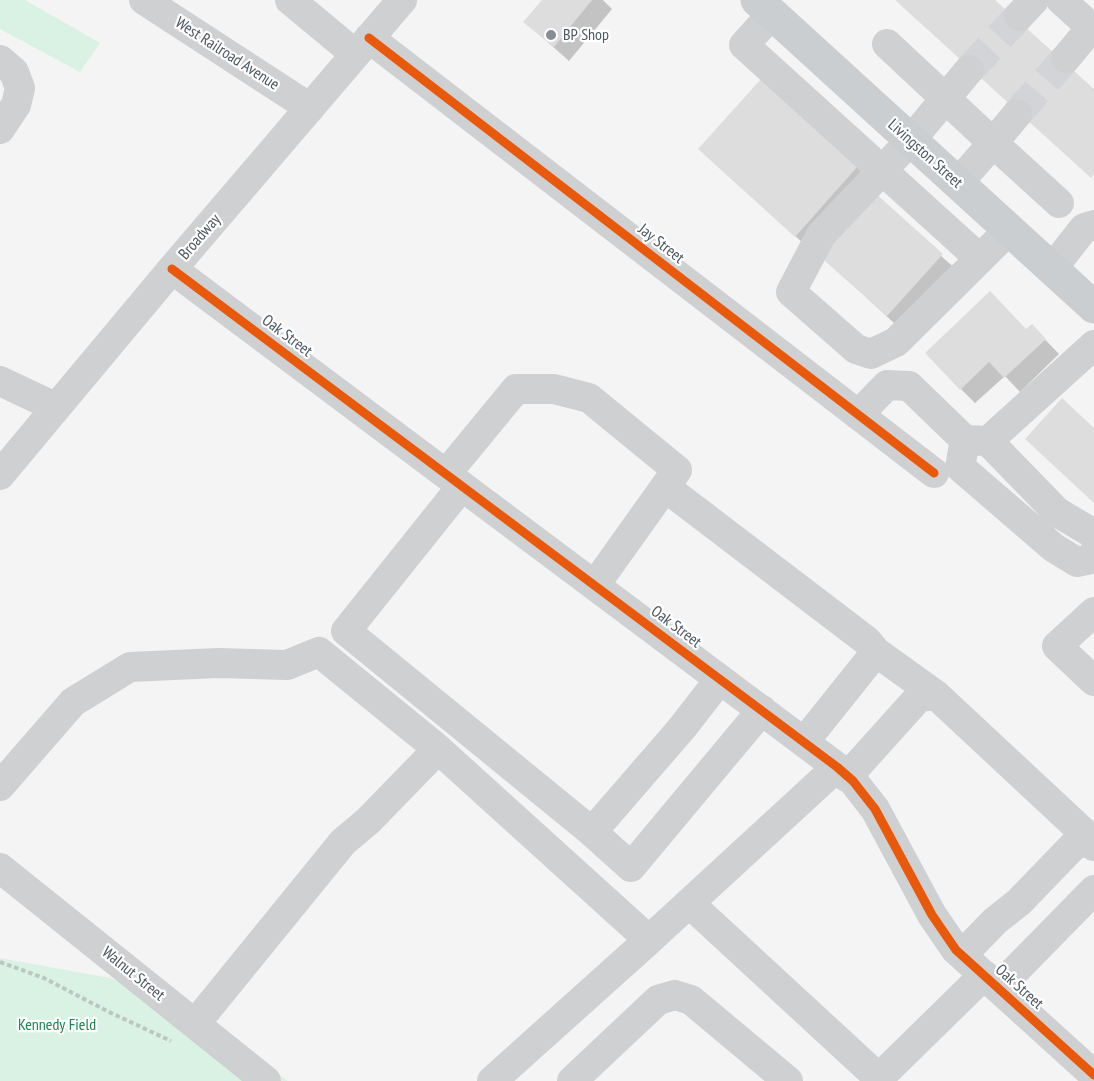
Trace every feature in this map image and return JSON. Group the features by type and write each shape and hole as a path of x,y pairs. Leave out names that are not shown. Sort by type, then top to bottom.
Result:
{"main road":[{"name":"Livingston Street","path":"765,7 1094,307"}],"street":[{"name":"West Railroad Avenue","path":"144,0 310,108"},
{"name":"Jay Street","path":"290,0 362,46 934,473"},
{"name":"Broadway","path":"0,476 172,269 402,0"},
{"path":"1061,0 1093,29 1066,58"},
{"path":"765,7 744,45 980,259"},
{"path":"887,44 944,99 1059,202"},
{"path":"0,60 14,72 20,88 16,105 0,129"},
{"path":"969,70 911,140 821,235 791,292 855,349 871,354 896,342 1010,230"},
{"path":"958,183 1017,114"},
{"path":"1052,269 1084,228 1094,225"},
{"name":"Oak Street","path":"172,269 804,741 842,772 875,809 932,915 962,955 1094,1075"},
{"path":"1088,360 976,440 960,467 1054,548 1077,562 1090,559 1094,553"},
{"path":"0,381 56,407"},
{"path":"858,415 887,385 909,386 976,440 1057,512 1094,534"},
{"path":"595,585 677,470 589,398 554,389 516,389 346,631 592,832 630,867 762,710"},
{"path":"665,487 867,641 876,652 936,695 1084,833 1092,844"},
{"path":"1094,612 1057,646 1094,681"},
{"path":"0,786 73,702 130,666 218,663 287,665 319,652 438,749 649,940"},
{"path":"804,741 876,652"},
{"path":"592,832 682,728 720,679"},
{"path":"492,1081 689,903 842,772 920,697 936,695"},
{"path":"184,1033 343,842 368,821 438,749"},
{"path":"962,955 1076,844 1092,844"},
{"name":"Walnut Street","path":"0,868 184,1033 266,1081"},
{"path":"689,903 880,1080 1094,890"},
{"path":"572,1081 658,1000 675,995 691,1000 788,1081"}],"path":[{"path":"0,962 44,978 107,1011 184,1033"}],"green space":[{"path":"0,0 25,0 100,43 80,72 0,29"},
{"name":"Kennedy Field","path":"0,958 110,978 198,1017 288,1081 0,1081"}],"building":[{"name":"BP Shop","path":"542,0 592,0 554,47 523,22"},
{"path":"895,0 995,0 1094,89 1094,174 1091,178"},
{"path":"761,79 858,166 795,237 698,149"},
{"path":"874,192 943,254 887,316 818,255"},
{"path":"990,291 1026,329 1032,324 1046,339 1004,378 989,362 960,390 925,353"},
{"path":"1062,398 1094,428 1094,503 1025,439"}],"tunnel":[{"path":"969,70 1019,16"},
{"path":"1017,114 1066,58"}],"cycle path":[{"path":"369,38 934,473"},
{"path":"172,269 837,767 853,781 875,809 932,915 956,950 1094,1075"}],"place":[{"name":"BP Shop","path":"551,35"}]}
